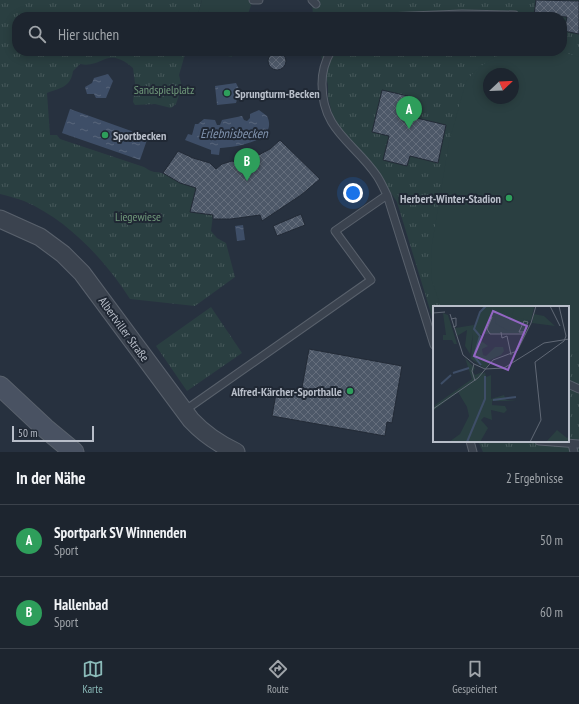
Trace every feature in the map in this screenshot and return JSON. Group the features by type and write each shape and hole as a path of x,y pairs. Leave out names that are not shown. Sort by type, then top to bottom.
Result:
{"main road":[{"path":"0,386 45,428 74,452"}],"street":[{"name":"Albertviller Straße","path":"0,219 40,237 63,254 82,273 184,411 200,430 222,445 236,452"}],"lane":[{"path":"253,0 259,0"},
{"path":"328,56 324,66 322,78 324,105 329,120 342,138 376,175 388,195 433,342"},
{"path":"184,411 371,280 335,231 388,195"},
{"path":"569,385 579,390"},
{"path":"470,442 473,452"},
{"path":"551,442 576,444 574,452"}],"green space":[{"path":"0,0 202,0 198,12 12,12 12,56 185,56 179,75 182,87 176,104 171,108 155,104 135,105 133,102 135,83 133,68 124,61 117,58 110,58 94,64 80,64 73,71 67,84 47,93 50,135 57,135 60,139 144,167 153,172 161,173 196,188 191,211 213,215 211,231 217,238 226,243 235,277 195,306 130,299 97,256 70,230 40,209 24,201 0,194"},
{"path":"202,0 253,0 249,12 198,12"},
{"path":"312,0 579,0 579,452 483,452 478,442 569,442 569,306 433,306 433,320 397,202 373,166 341,129 333,117 328,97 328,85 321,56 567,56 567,12 313,12"},
{"name":"Herbert-Winter-Stadion","path":"567,53 579,57 579,351 569,356 569,306 441,306 432,281 431,250 449,142 466,82 475,71 486,62 497,56 567,56"},
{"path":"211,307 242,353 187,391 156,346"}],"water":[{"path":"108,74 113,81 106,98 96,98 94,94 87,94 85,87 92,83 94,78"},
{"name":"Sprungturm-Becken","path":"236,83 239,89 236,103 217,105 215,86"},
{"name":"Sportbecken","path":"70,109 148,137 140,160 62,133"},
{"name":"Erlebnisbecken","path":"259,110 267,116 269,125 267,131 262,137 254,141 246,144 220,148 219,155 211,154 211,150 185,140 188,134 192,135 195,124 198,124 204,119 215,120 217,125 220,125 222,120 242,116 244,120 247,121 250,118 250,114"},
{"path":"243,225 245,240 237,241 235,226"}],"building":[{"path":"536,0 579,1 579,34 567,32 567,12 534,12"},
{"path":"270,56 284,56 286,61 283,67 277,70 271,67 268,61"},
{"path":"382,90 408,96 404,115 446,125 438,163 410,156 407,166 383,160 389,136 372,132"},
{"path":"280,140 320,179 301,195 262,221 260,215 231,219 213,219 213,215 190,212 196,188 180,183 163,173 178,151 193,158 210,163 216,169 222,164 232,161 247,165 251,159 270,149"},
{"path":"301,214 305,225 277,236 273,226"},
{"name":"Alfred-Kärcher-Sporthalle","path":"309,349 402,366 392,423 387,422 385,436 272,416 277,388 301,393"}],"place":[{"name":"Sprungturm-Becken","path":"227,93"},
{"name":"Sportpark SV Winnenden","path":"409,129"},
{"name":"Sportbecken","path":"105,135"},
{"name":"Hallenbad","path":"247,181"},
{"name":"Herbert-Winter-Stadion","path":"509,198"},
{"name":"Alfred-Kärcher-Sporthalle","path":"350,391"}],"park label":[{"name":"Sandspielplatz","path":"164,89"},
{"name":"Liegewiese","path":"138,216"}]}
